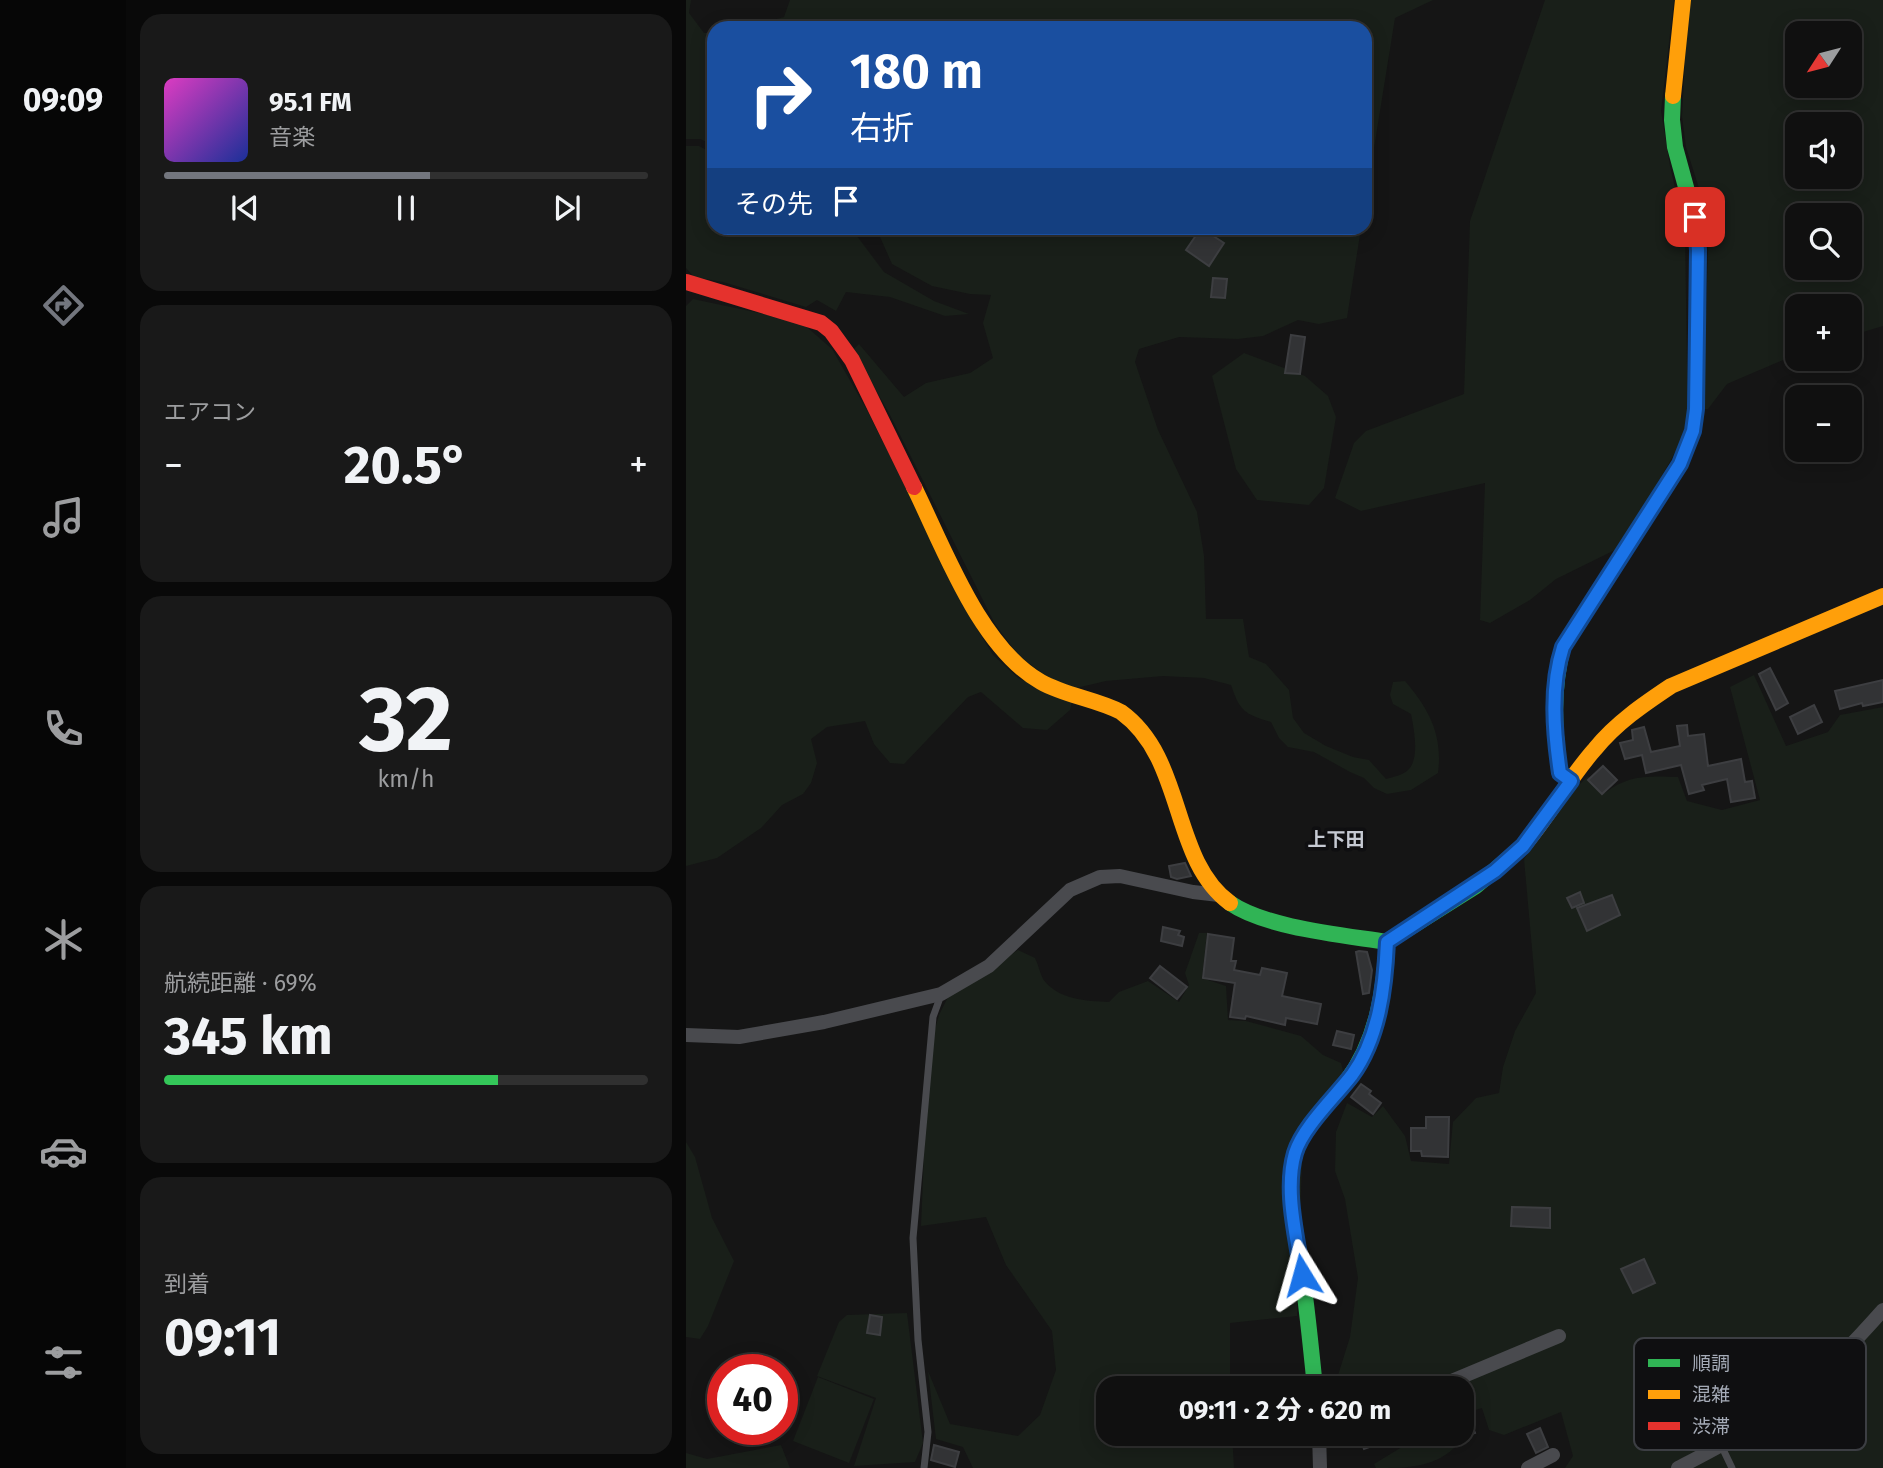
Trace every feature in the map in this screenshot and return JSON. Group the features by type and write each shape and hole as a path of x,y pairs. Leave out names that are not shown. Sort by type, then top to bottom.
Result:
{"street":[{"path":"1571,781 1560,773 1556,746 1557,667 1563,647 1680,464 1693,431 1696,409 1698,231 1676,150 1672,121 1683,31 1683,0"},
{"path":"686,282 802,316 821,323 831,331 852,360 957,573 986,625 1009,657 1034,679 1054,689 1101,702 1134,721 1155,749 1195,853 1219,895"},
{"path":"686,1035 739,1037 824,1022 941,994 989,966 1056,902 1085,882 1100,877 1120,876 1219,895 1243,910 1265,919 1387,942 1504,863 1523,846 1586,759 1610,731 1641,705 1671,686 1883,596"},
{"path":"1314,1376 1293,1206 1292,1175 1295,1152 1303,1137 1354,1072 1366,1047 1377,1020 1382,995 1387,942"},
{"path":"1858,1338 1883,1310"},
{"path":"1464,1376 1559,1336"},
{"path":"1320,1468 1321,1446"},
{"path":"1678,1468 1713,1450"},
{"path":"1528,1468 1553,1455"}],"lane":[{"path":"924,1468 928,1433 918,1340 913,1238 933,1017 941,994"},
{"path":"1723,1450 1732,1468"}],"shaded area":[{"path":"686,0 691,0 689,13 704,33 707,33 707,142 686,139"},
{"path":"790,0 1433,0 1395,18 1372,161 1372,21 769,21 784,17"},
{"path":"1545,0 1674,0 1661,111 1685,232 1688,430 1621,547 1556,579 1530,600 1490,623 1480,620 1485,483 1361,511 1335,498 1354,443 1366,431 1464,394 1470,221"},
{"path":"1688,0 1883,0 1883,326 1862,332 1862,294 1785,294 1785,359 1727,384 1708,409 1703,409 1709,220 1686,147 1682,116"},
{"path":"686,146 699,146 707,150 707,235 856,235 884,272 934,301 969,314 945,316 890,297 846,292 836,311 817,300 806,307 723,282 694,277 686,268"},
{"path":"1360,235 1347,318 1319,324 1298,320 1263,336 1238,339 1179,337 1139,349 1135,362 1158,430 1197,512 1204,556 1206,619 1243,619 1249,657 1266,664 1289,690 1293,718 1304,733 1326,746 1353,757 1369,760 1386,779 1406,772 1414,759 1411,714 1393,704 1390,695 1393,682 1405,681 1421,702 1432,723 1438,747 1438,773 1411,790 1387,794 1374,788 1364,778 1314,752 1288,747 1279,738 1271,722 1240,706 1231,685 1204,678 1163,676 1106,681 1072,689 1046,676 1019,656 995,624 889,413 853,350 859,344 904,397 926,383 970,373 993,358 983,323 991,295 970,294 932,286 892,264 880,237"},
{"path":"693,299 801,322 832,349 868,412 973,622 993,655 1018,678 1072,701 1070,710 1047,730 1023,728 981,692 968,697 904,764 890,763 874,744 865,721 827,727 811,739 817,763 811,783 803,794 782,805 761,828 717,858 686,866 686,306"},
{"path":"1244,353 1305,376 1328,396 1336,417 1324,488 1309,505 1257,500 1236,469 1212,376"},
{"path":"1754,675 1786,746 1828,732 1840,715 1883,707 1883,1468 1565,1468 1573,1456 1561,1412 1504,1435 1489,1430 1482,1408 1474,1410 1474,1376 1338,1376 1350,1337 1358,1278 1345,1199 1335,1171 1336,1132 1347,1103 1372,1117 1383,1106 1405,1136 1411,1161 1449,1164 1453,1122 1476,1098 1499,1093 1503,1067 1515,1031 1536,993 1524,859 1588,776 1605,793 1631,779 1678,777 1687,801 1722,810 1760,800 1730,687"},
{"path":"1199,933 1207,933 1202,978 1226,986 1228,1020 1246,1021 1301,1036 1323,1055 1341,1063 1345,1078 1303,1129 1297,1316 1230,1323 1230,1376 1096,1376 1096,1446 1233,1446 1234,1468 973,1468 963,1447 936,1439 928,1371 950,1424 1018,1436 1040,1415 1056,1370 1052,1331 1006,1265 986,1217 921,1226 926,1108 939,1015 949,995 1018,950 1035,958 1043,979 1049,986 1082,1000 1109,1002 1119,992 1148,981 1179,1002 1189,985 1185,973"},
{"path":"686,1142 695,1157 712,1218 734,1261 708,1326 700,1339 686,1337"},
{"path":"907,1313 923,1443 915,1462 854,1466 876,1398 817,1376 839,1322 847,1315"},
{"path":"818,1377 874,1399 849,1463 798,1443 798,1428"},
{"path":"781,1445 790,1468 686,1468 686,1453 707,1459"},
{"path":"1404,1446 1454,1448 1437,1460 1408,1467 1376,1468 1374,1464"}],"building":[{"path":"1196,235 1212,235 1224,243 1209,266 1186,250"},
{"path":"1213,278 1227,279 1225,298 1211,297"},
{"path":"1291,335 1305,337 1300,374 1285,373"},
{"path":"1770,668 1788,703 1776,710 1759,674"},
{"path":"1883,680 1883,702 1863,706 1862,703 1840,709 1835,691"},
{"path":"1814,705 1822,722 1798,734 1790,717"},
{"path":"1687,725 1688,736 1704,734 1708,766 1741,759 1745,782 1752,781 1755,798 1731,802 1727,779 1702,785 1704,790 1689,794 1681,765 1646,773 1642,755 1625,759 1620,743 1633,740 1632,730 1644,727 1651,752 1680,746 1677,726"},
{"path":"1603,766 1617,780 1602,794 1588,780"},
{"path":"1185,863 1191,876 1177,879 1171,877 1169,866"},
{"path":"1580,892 1584,903 1572,908 1567,898"},
{"path":"1612,895 1620,915 1587,931 1577,908"},
{"path":"1163,927 1180,931 1178,935 1184,937 1182,946 1161,941"},
{"path":"1208,934 1234,938 1231,961 1236,961 1234,970 1260,975 1262,968 1287,973 1282,996 1321,1004 1317,1024 1286,1018 1285,1025 1246,1016 1245,1019 1230,1017 1235,983 1203,978"},
{"path":"1356,952 1367,952 1372,970 1369,993 1363,994"},
{"path":"1160,966 1187,987 1177,999 1150,978"},
{"path":"1337,1031 1354,1035 1351,1049 1333,1045"},
{"path":"1361,1084 1381,1103 1373,1114 1351,1097"},
{"path":"1426,1117 1449,1117 1448,1157 1422,1156 1421,1151 1411,1151 1411,1128 1426,1128"},
{"path":"1512,1207 1550,1208 1550,1228 1511,1226"},
{"path":"1644,1259 1655,1283 1633,1293 1621,1269"},
{"path":"870,1315 882,1317 880,1335 867,1333"},
{"path":"1540,1428 1548,1447 1536,1453 1527,1434"},
{"path":"934,1445 959,1452 955,1467 931,1460"}],"traffic: fast":[{"path":"1571,781 1560,773 1555,725 1557,678 1563,647 1680,464 1693,431 1696,409 1698,231 1675,147 1673,96"},
{"path":"1230,903 1245,912 1284,924 1387,942 1476,886 1523,846"},
{"path":"1314,1376 1292,1208 1292,1165 1305,1132 1346,1082 1365,1050 1381,997 1387,942"}],"traffic: slow":[{"path":"1673,96 1683,0"},
{"path":"914,487 966,595 1000,646 1019,666 1041,682 1121,712 1142,732 1157,755 1197,861 1211,884 1230,903"},
{"path":"1523,846 1576,772 1603,740 1621,722 1671,686 1883,596"}],"traffic: jam":[{"path":"686,282 821,323 831,331 852,360 914,487"}],"district":[{"name":"上下田","path":"1336,839"}],"route":[{"path":"1302,1275 1292,1191 1295,1152 1303,1137 1354,1072 1366,1047 1377,1020 1385,982 1387,942 1495,871 1523,846 1571,781 1560,773 1556,746 1555,690 1557,667 1563,647 1680,464 1693,431 1696,409 1698,289 1698,231 1695,217"}]}
